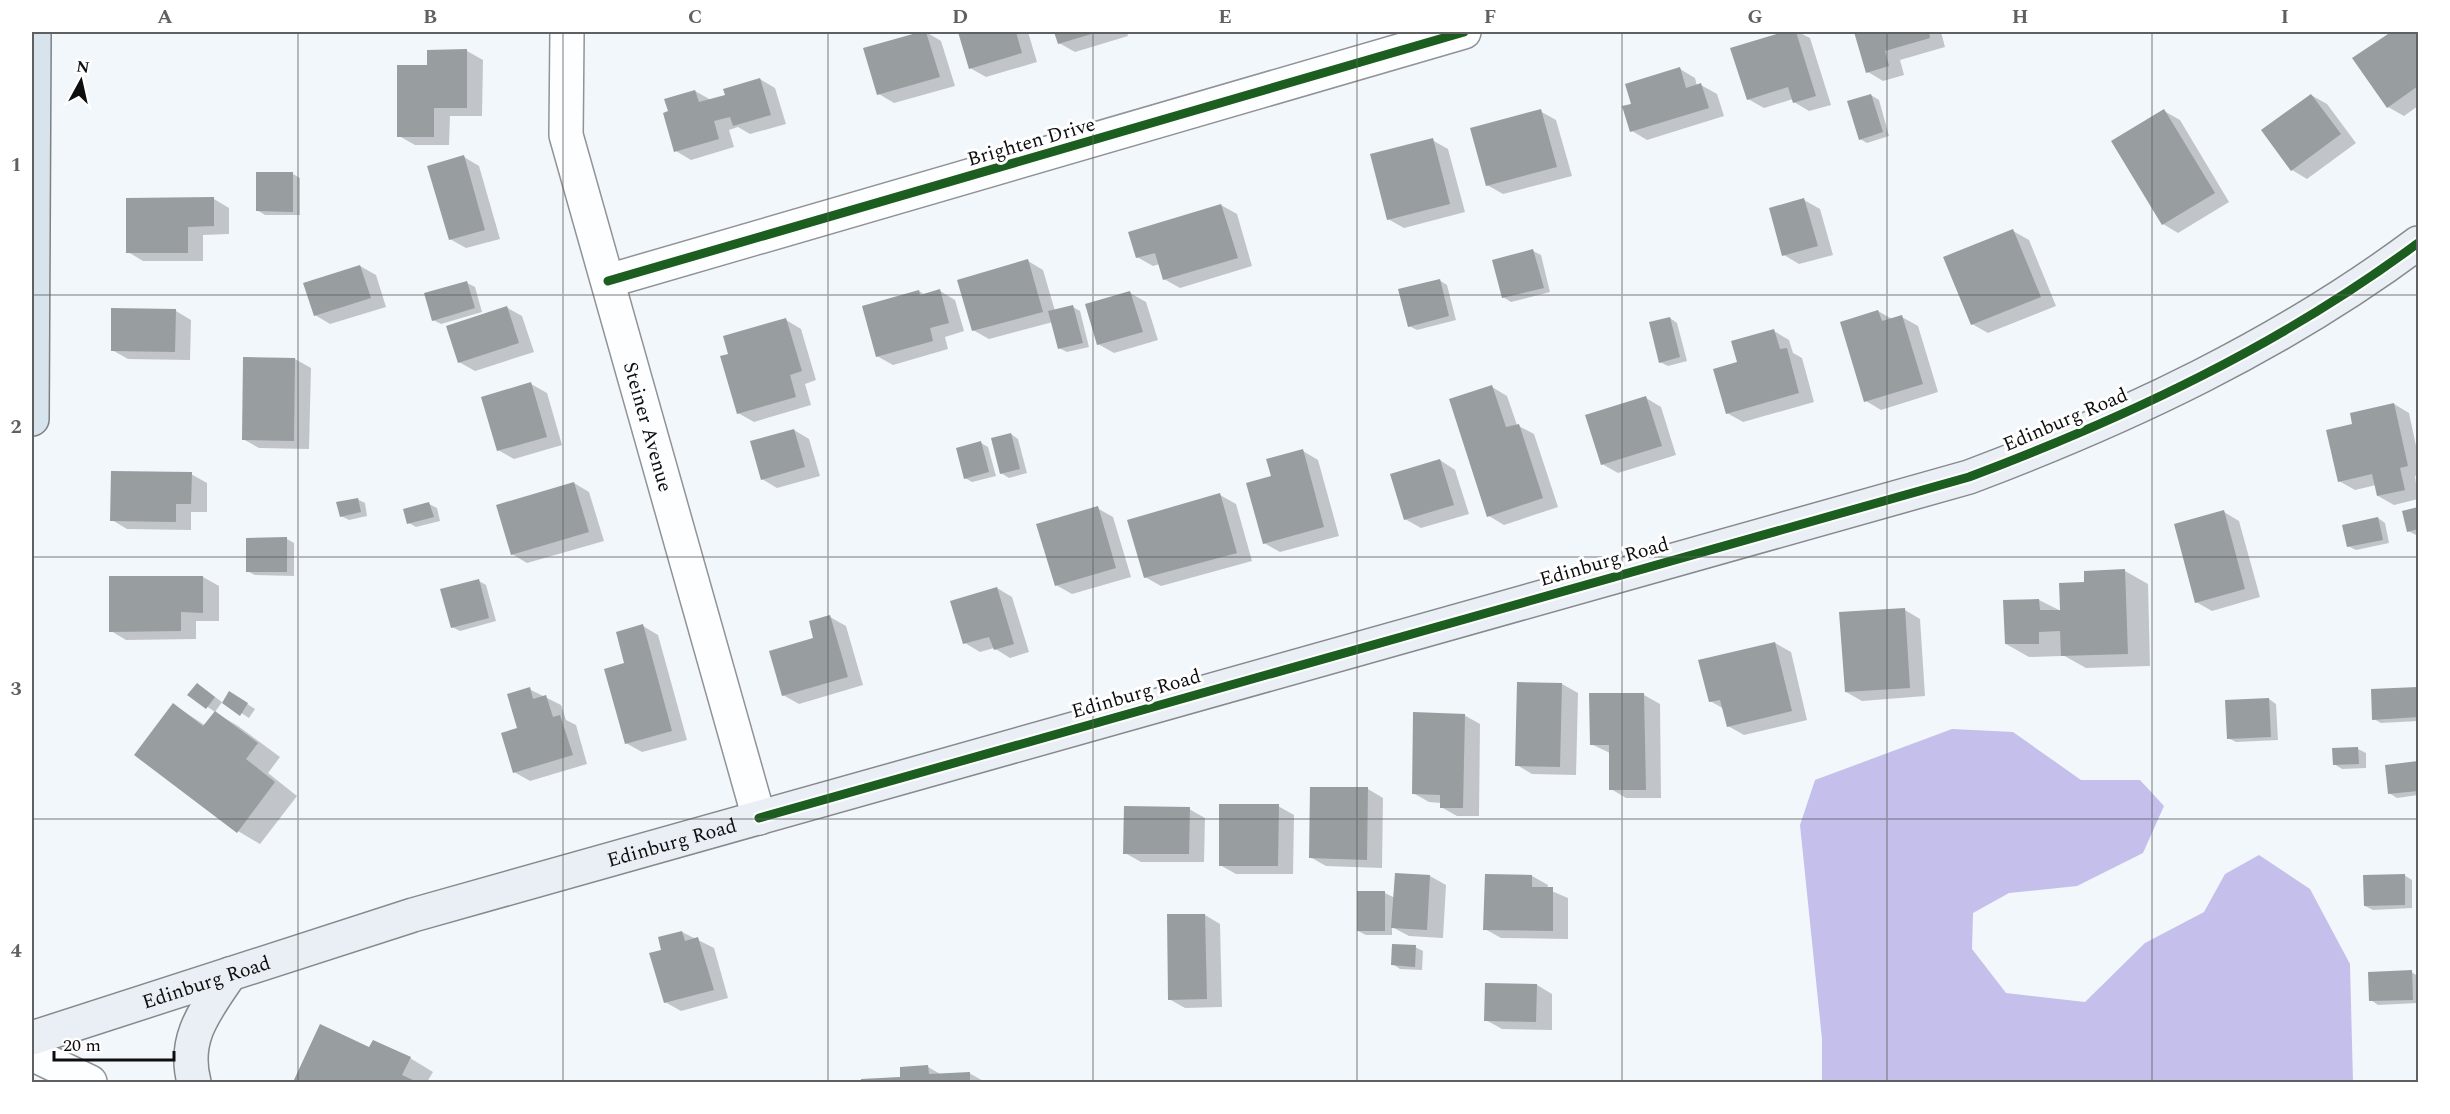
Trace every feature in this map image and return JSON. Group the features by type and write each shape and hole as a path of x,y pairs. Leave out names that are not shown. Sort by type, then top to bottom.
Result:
{"main road":[{"path":"32,419 34,32"},
{"name":"Edinburg Road","path":"32,1038 413,915 1969,477 2074,438 2184,387 2290,328 2418,243"},
{"path":"194,1083 191,1072 194,1028 230,974"}],"street":[{"name":"Steiner Avenue","path":"567,32 566,135 759,818"},
{"name":"Brighten Drive","path":"608,281 1464,32"},
{"path":"32,1054 90,1083"}],"shaded area":[{"path":"1952,729 2013,732 2081,780 2140,780 2164,806 2143,853 2077,886 2009,893 1973,913 1972,949 2006,993 2085,1002 2145,943 2204,912 2225,874 2259,855 2310,889 2350,964 2353,1082 1822,1082 1822,1039 1800,825 1815,780"}],"building":[{"path":"926,32 940,77 877,95 863,48"},
{"path":"958,32 1016,32 1022,53 969,69"},
{"path":"1054,32 1098,32 1058,44"},
{"path":"1783,32 1796,32 1816,96 1793,103 1788,87 1747,100 1730,48"},
{"path":"1854,32 1929,32 1930,38 1885,51 1889,66 1866,73"},
{"path":"2391,32 2418,32 2418,86 2387,108 2352,58"},
{"path":"467,49 467,108 434,108 434,137 397,137 397,65 427,65 427,50"},
{"path":"1680,67 1686,88 1701,83 1709,108 1630,132 1622,106 1631,104 1625,84"},
{"path":"760,78 771,115 733,126 730,117 714,121 719,139 674,152 663,113 668,111 664,99 695,90 699,102 725,95 723,89"},
{"path":"1871,94 1883,132 1859,140 1847,101"},
{"path":"2311,94 2341,134 2291,171 2261,130"},
{"path":"1541,109 1557,167 1486,186 1470,128"},
{"path":"2164,109 2215,193 2162,225 2111,141"},
{"path":"1433,138 1450,204 1387,220 1370,154"},
{"path":"464,155 485,230 449,240 427,166"},
{"path":"256,172 293,172 293,212 256,211"},
{"path":"214,197 214,226 188,227 188,253 126,253 126,198"},
{"path":"1804,198 1818,246 1782,256 1769,208"},
{"path":"1221,204 1238,258 1163,280 1155,253 1136,258 1128,232"},
{"path":"2013,229 2041,297 1971,325 1943,257"},
{"path":"1533,249 1544,288 1502,298 1492,260"},
{"path":"1028,259 1043,312 972,331 957,280"},
{"path":"360,265 371,298 314,316 303,283"},
{"path":"1440,279 1449,316 1408,327 1398,289"},
{"path":"467,281 475,308 432,321 424,293"},
{"path":"940,289 949,323 930,328 933,341 876,357 862,306 919,290 920,295"},
{"path":"1130,291 1143,332 1097,345 1085,304"},
{"path":"1073,305 1083,343 1058,349 1048,311"},
{"path":"507,306 519,343 458,363 446,326"},
{"path":"111,308 176,309 175,352 111,351"},
{"path":"1878,310 1882,321 1902,315 1923,384 1864,402 1840,322"},
{"path":"1670,317 1680,357 1659,363 1649,322"},
{"path":"786,318 802,371 790,375 796,397 737,414 720,356 728,354 723,336"},
{"path":"1774,329 1780,349 1787,348 1799,393 1726,414 1713,369 1737,362 1731,341"},
{"path":"243,357 295,358 294,441 242,440"},
{"path":"531,382 547,437 497,451 481,397"},
{"path":"1492,385 1506,427 1519,424 1543,498 1487,517 1449,399"},
{"path":"1646,396 1662,446 1601,465 1585,415"},
{"path":"2394,403 2408,466 2400,468 2405,490 2377,496 2372,474 2338,482 2326,430 2352,424 2350,413"},
{"path":"794,429 805,467 761,480 750,441"},
{"path":"1011,433 1020,469 1000,474 991,438"},
{"path":"981,441 989,472 964,479 956,448"},
{"path":"1303,449 1324,527 1263,544 1246,483 1271,476 1266,459"},
{"path":"1440,459 1454,505 1404,520 1390,474"},
{"path":"111,471 192,472 191,504 176,504 176,522 110,521"},
{"path":"574,482 589,532 511,555 496,505"},
{"path":"1220,493 1237,553 1144,578 1127,520"},
{"path":"358,498 361,512 340,517 336,502"},
{"path":"429,502 434,517 407,524 403,509"},
{"path":"1098,506 1116,568 1055,586 1036,524"},
{"path":"2418,507 2418,529 2407,532 2402,511"},
{"path":"2224,510 2245,589 2195,603 2174,524"},
{"path":"2378,517 2383,540 2347,547 2342,525"},
{"path":"287,537 287,572 246,572 246,538"},
{"path":"2125,569 2128,654 2061,656 2060,631 2039,632 2039,644 2005,644 2003,600 2039,599 2040,610 2060,610 2059,583 2084,582 2084,571"},
{"path":"109,576 203,576 203,613 181,612 181,631 109,632"},
{"path":"479,579 489,618 451,628 440,589"},
{"path":"997,587 1014,644 994,650 989,637 963,644 950,601"},
{"path":"1905,608 1910,688 1845,692 1839,612"},
{"path":"830,615 848,677 782,696 769,651 813,638 809,621"},
{"path":"643,624 672,731 625,744 604,669 624,663 616,632"},
{"path":"1775,642 1792,711 1727,727 1720,700 1709,702 1698,660"},
{"path":"1517,682 1562,683 1560,767 1515,766"},
{"path":"197,683 215,697 206,709 187,695"},
{"path":"530,687 533,699 546,695 553,717 560,715 573,755 513,773 501,733 517,728 507,694"},
{"path":"2418,687 2418,717 2372,720 2371,689"},
{"path":"229,691 248,703 240,716 222,703"},
{"path":"1589,693 1644,693 1646,790 1609,790 1609,745 1590,745"},
{"path":"2269,698 2271,737 2227,739 2225,700"},
{"path":"173,703 203,726 215,711 258,743 246,759 275,782 237,833 134,755"},
{"path":"1413,712 1465,714 1463,808 1440,808 1440,795 1412,794"},
{"path":"2358,747 2359,764 2333,765 2332,748"},
{"path":"2418,761 2418,791 2388,794 2385,765"},
{"path":"1310,787 1368,787 1367,860 1309,858"},
{"path":"1219,804 1279,804 1278,866 1219,866"},
{"path":"1124,806 1190,807 1189,854 1123,854"},
{"path":"1395,873 1430,875 1427,930 1391,928"},
{"path":"1485,874 1532,875 1532,887 1553,887 1553,931 1483,930"},
{"path":"2405,874 2405,905 2364,906 2363,875"},
{"path":"1357,891 1385,891 1385,931 1357,931"},
{"path":"1167,914 1205,914 1207,999 1168,1000"},
{"path":"682,931 685,941 698,937 714,990 664,1003 649,953 661,950 658,937"},
{"path":"1392,944 1416,945 1415,967 1391,965"},
{"path":"2412,970 2413,1000 2369,1001 2368,972"},
{"path":"1485,983 1537,984 1536,1022 1484,1021"},
{"path":"320,1024 369,1047 373,1040 411,1057 402,1075 417,1082 293,1082"},
{"path":"928,1065 929,1074 970,1072 970,1082 861,1082 861,1079 900,1077 900,1067"}],"cycle path":[{"path":"608,281 1464,32"},
{"path":"759,818 1969,477 2087,429 2202,376 2312,314 2366,280 2418,243"}]}
